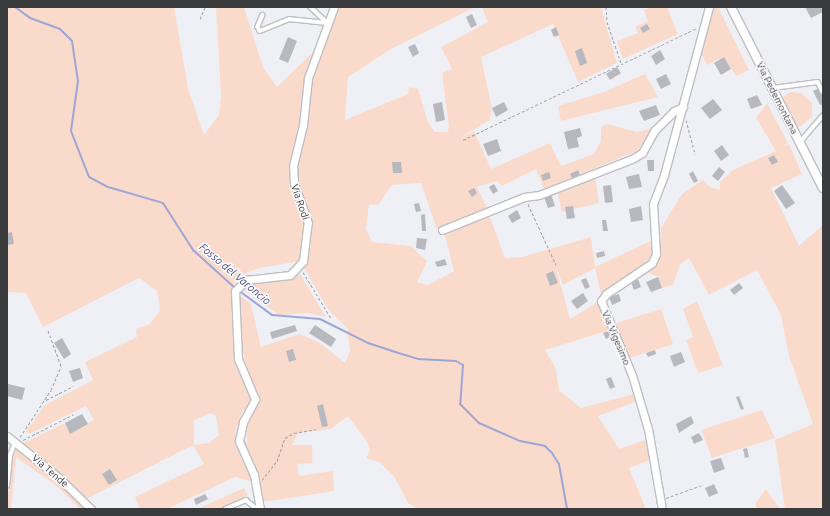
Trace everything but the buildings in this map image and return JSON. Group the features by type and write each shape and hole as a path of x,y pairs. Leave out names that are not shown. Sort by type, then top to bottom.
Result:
{"street":[{"name":"Via Rodi","path":"299,267 304,256 308,223 294,183 293,166 303,125 308,78 334,7"},
{"name":"Via Vigesimo","path":"662,509 648,429 634,382 601,301 606,294 652,263 656,254 653,204 664,175 709,7"},
{"name":"Via Pedemontana","path":"731,7 823,188"},
{"path":"442,230 524,197 539,194 632,159 642,152 660,125 674,111 683,107"},
{"path":"260,509 256,481 239,441 243,422 255,399 238,359 235,303 237,286 251,279 287,276 299,267"},
{"name":"Via Tende","path":"7,436 58,477 91,509"}],"lane":[{"path":"310,7 327,23"},
{"path":"263,15 258,27 260,30 289,19 327,23"},
{"path":"772,88 818,82 823,92"},
{"path":"800,143 823,116"},
{"path":"7,486 10,455 16,443"},
{"path":"225,509 246,500 257,509"}],"path":[{"path":"200,19 205,7"},
{"path":"606,7 607,22 621,64"},
{"path":"463,140 704,24"},
{"path":"683,107 695,154"},
{"path":"524,197 556,265"},
{"path":"299,267 331,318"},
{"path":"16,443 45,400 61,366 48,330"},
{"path":"45,400 74,386"},
{"path":"16,443 74,414"},
{"path":"256,481 269,474 286,438 294,433 316,429"},
{"path":"660,500 701,485"}],"shaded area":[{"path":"7,7 174,7 188,88 204,135 219,115 221,95 216,7 244,7 263,67 277,87 316,49 334,7 475,7 391,49 348,77 345,120 408,94 409,87 418,89 428,122 435,132 447,132 449,128 442,73 452,69 441,47 488,22 482,8 601,7 617,63 578,82 553,24 481,57 492,108 490,120 460,138 474,131 491,169 550,143 561,166 594,154 601,141 601,127 607,124 637,132 653,128 637,151 544,189 536,169 502,186 497,181 477,187 488,210 437,229 421,183 392,185 378,205 369,204 366,229 372,242 411,246 427,261 417,282 428,285 454,271 444,232 490,217 505,258 522,257 591,237 595,267 653,240 653,250 648,262 601,294 595,268 563,285 555,264 570,319 598,302 610,330 545,350 556,369 559,390 581,408 634,394 637,401 598,416 619,449 648,439 650,460 629,468 646,509 417,508 408,503 394,476 379,462 366,458 370,450 367,442 348,416 331,429 298,433 292,445 312,445 313,463 297,464 299,476 333,471 334,491 263,502 260,484 235,477 167,509 140,509 135,497 204,464 193,445 86,499 23,443 65,423 70,433 94,420 86,406 29,434 26,431 45,405 93,380 85,362 137,337 136,329 150,324 160,311 157,291 139,278 43,327 26,293 7,292","holes":["295,262 305,264 304,268 329,311 347,328 350,351 345,363 320,343 300,334 261,347 251,304 242,297 238,298 241,343 248,377 238,371 235,360 231,289 242,275 259,268","243,410 252,410 245,427 248,443 235,433","210,413 216,416 219,435 209,443 194,445 194,420"]},
{"path":"651,7 667,7 678,34 623,59 617,41 638,33 635,27 648,21 644,10"},
{"path":"714,7 718,7 749,70 736,76 724,57 707,65 701,53"},
{"path":"645,74 658,97 561,121 558,106 604,92"},
{"path":"790,92 801,93 812,103 812,117 801,126 797,127 783,97"},
{"path":"767,103 788,143 782,147 789,144 802,174 771,188 799,246 823,225 823,509 785,509 775,440 813,424 789,356 781,315 757,270 709,295 689,258 680,265 673,285 662,288 658,277 647,272 660,257 661,228 682,194 703,180 710,187 720,190 720,182 733,170 776,151 756,118"},
{"path":"595,175 599,203 562,212 557,191"},
{"path":"300,274 326,317 308,313 279,315 241,288 258,280 286,280"},
{"path":"697,301 723,365 698,373 686,340 693,337 683,309"},
{"path":"661,309 673,344 627,359 613,324"},
{"path":"762,410 775,438 712,458 701,430"},
{"path":"17,449 60,482 86,509 80,509 57,486 16,457 11,509 7,509 11,462"},
{"path":"244,488 248,495 221,509 197,509"},
{"path":"766,489 780,509 757,509 755,504"}],"waterway":[{"name":"Fosso del Varoncio","path":"15,7 30,18 60,29 72,41 78,81 71,131 89,177 108,187 163,203 193,250 235,288"},
{"name":"Fosso del Varoncio","path":"238,290 272,315 320,319 368,343 392,351 418,359 456,361 463,365 460,404 479,423 520,441 545,446 552,453 559,464 567,509"}]}
